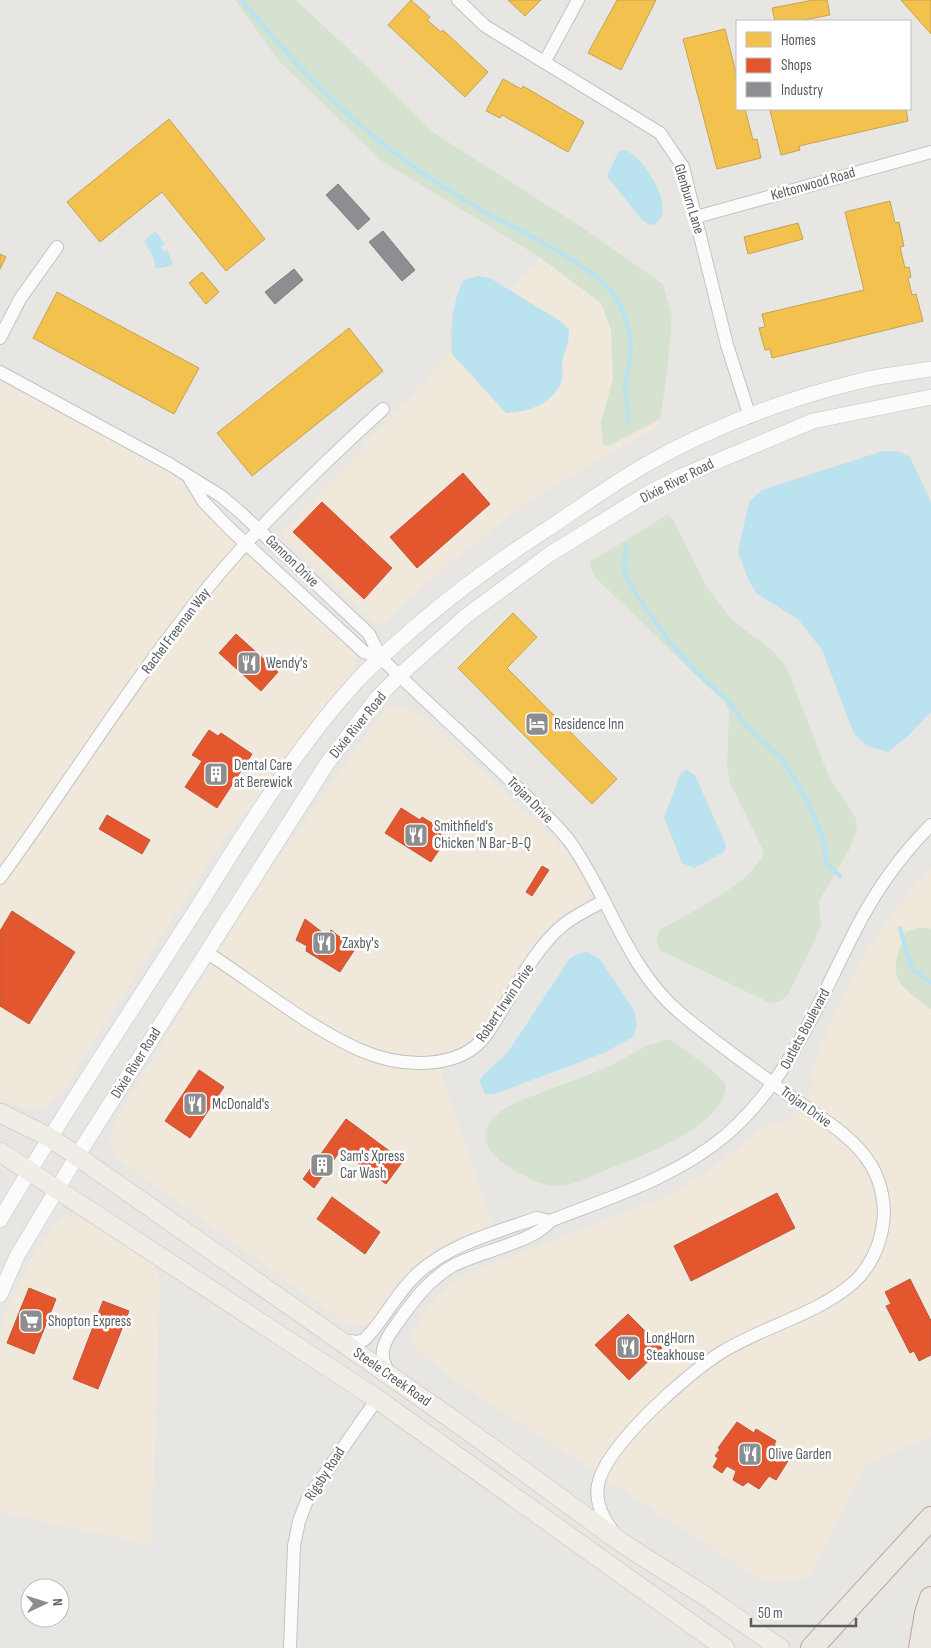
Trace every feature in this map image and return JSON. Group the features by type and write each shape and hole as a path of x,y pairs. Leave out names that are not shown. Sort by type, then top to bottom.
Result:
{"highway":[{"path":"812,1648 931,1518"},
{"path":"920,1648 924,1621 931,1598"}],"main road":[{"name":"Steele Creek Road","path":"0,1113 49,1137 77,1156 463,1427 622,1544 702,1594 780,1648"},
{"name":"Steele Creek Road","path":"0,1152 377,1399 725,1648"},
{"path":"377,1399 381,1393 386,1392 446,1431 463,1427"}],"street":[{"name":"Glenburn Lane","path":"458,0 486,26 660,133 682,167 727,345 750,417"},
{"path":"545,62 578,0"},
{"name":"Keltonwood Road","path":"696,217 931,152"},
{"path":"0,338 20,299 57,247"},
{"name":"Dixie River Road","path":"0,1295 16,1256 57,1188 328,762 377,698 389,666 450,596 505,556 645,465 685,444 750,417 861,380 931,369"},
{"name":"Gannon Drive","path":"0,372 171,465 222,496 369,634 389,666"},
{"name":"Dixie River Road","path":"0,1220 49,1137 92,1074 270,793 328,715 357,680 389,666 466,616 550,554 673,480 739,450 813,421 931,397"},
{"name":"Rachel Freeman Way","path":"0,878 172,634 226,566 322,464 383,409"},
{"name":"Gannon Drive","path":"190,478 203,501 247,544 364,652 389,666"},
{"name":"Trojan Drive","path":"389,666 506,776 570,841 640,969 656,990 679,1013 850,1140 872,1166 878,1179 884,1203 881,1236 868,1266 847,1287 831,1298 725,1350 708,1362 652,1409 619,1449 600,1478 598,1488 600,1510 605,1521 622,1544"},
{"name":"Outlets Boulevard","path":"395,1379 384,1364 382,1351 384,1344 411,1303 424,1288 452,1266 539,1232 550,1220 645,1185 682,1166 726,1135 758,1104 774,1084 804,1037 857,927 872,901 899,862 931,825"},
{"name":"Robert Irwin Drive","path":"206,952 325,1030 362,1050 401,1060 446,1061 466,1053 486,1035 542,948 562,926 604,901"},
{"name":"Outlets Boulevard","path":"339,1340 351,1342 364,1340 417,1273 450,1252 537,1218 550,1220"},
{"name":"Rigsby Road","path":"290,1648 294,1546 299,1521 308,1498 377,1399"}],"shaded area":[{"path":"541,258 663,284 672,317 667,373 658,426 565,479 517,510 452,561 405,602 381,627 281,534"},
{"path":"0,381 163,468 176,477 218,523 352,651 356,662 351,677 308,728 261,795 224,838 60,1094 46,1106 26,1109 0,1098"},
{"path":"393,706 411,710 427,721 537,822 565,849 588,883 591,893 587,900 558,918 538,937 496,1008 468,1044 435,1055 493,1228 468,1235 453,1243 373,1321 358,1326 348,1325 116,1157 110,1137 116,1119 257,889 367,733 384,712"},
{"path":"931,868 931,1436 866,1465 809,1577 764,1582 456,1381 414,1348 412,1336 419,1320 438,1295 464,1275 665,1197 703,1175 769,1123 786,1124 813,1086 811,1076 816,1057 859,962 896,908"},
{"path":"69,1217 78,1217 89,1221 155,1265 160,1282 151,1545 0,1512 0,1327 28,1263 53,1227 61,1220"}],"green space":[{"path":"235,0 296,0 375,74 434,133 580,226 663,284 672,317 667,373 660,419 609,446 603,444 601,422 613,379 611,330 601,303 541,258 382,161 279,61"},
{"path":"667,515 673,519 708,589 732,620 773,651 787,668 829,777 856,818 857,827 850,848 819,901 821,927 788,995 780,1001 770,1003 660,950 656,940 660,930 718,897 747,876 764,852 731,785 727,767 729,711 726,704 595,577 590,567 590,562"},
{"path":"919,927 931,929 931,1009 902,985 896,969 900,947 906,932"},
{"path":"670,1039 711,1069 726,1085 722,1100 711,1114 696,1127 639,1157 561,1186 543,1184 523,1175 498,1159 490,1150 486,1141 486,1132 490,1122 514,1103 606,1068 646,1046"}],"water":[{"path":"625,150 639,160 646,168 657,188 663,207 662,216 655,224 650,225 642,220 607,176 619,151"},
{"path":"155,231 165,244 161,247 164,252 168,251 173,265 156,269 153,257 144,241"},
{"path":"479,276 490,278 562,322 569,330 562,364 562,381 557,391 538,406 506,413 452,354 451,336 454,306 460,288 464,280"},
{"path":"883,451 897,451 910,457 931,502 931,712 907,737 888,752 867,746 854,734 822,650 798,619 757,594 748,579 738,552 749,502 762,490"},
{"path":"687,770 695,775 726,845 724,852 694,868 682,863 664,817 681,773"},
{"path":"586,951 600,959 635,1012 637,1026 633,1037 604,1053 495,1094 485,1094 479,1080 508,1052 570,958"}],"building: Homes":[{"path":"411,0 430,17 427,20 441,32 443,30 488,72 465,97 388,25"},
{"path":"508,0 541,0 525,16"},
{"path":"617,0 656,0 621,70 588,53"},
{"path":"813,0 827,0 830,15 803,20 775,20 772,8"},
{"path":"901,0 931,0 931,34"},
{"path":"725,29 736,73 736,110 745,110 753,140 757,139 761,158 717,169 683,39"},
{"path":"503,79 521,89 523,86 584,122 568,152 502,115 500,118 486,111"},
{"path":"770,110 906,110 908,121 799,146 800,150 781,155"},
{"path":"169,119 265,239 226,271 162,192 100,242 67,202"},
{"path":"890,201 895,223 899,222 904,246 900,247 905,268 909,267 911,277 908,278 912,295 916,294 923,321 772,358 770,349 765,350 759,328 765,327 762,314 864,290 845,212"},
{"path":"798,223 803,239 748,254 744,237"},
{"path":"0,254 6,257 0,269"},
{"path":"202,272 219,292 206,304 189,283"},
{"path":"57,292 199,368 174,414 33,338"},
{"path":"349,328 383,371 252,476 217,433"},
{"name":"Residence Inn","path":"513,613 537,637 507,668 617,779 592,804 458,668"}],"building: Shops":[{"path":"463,473 490,504 417,568 390,537"},
{"path":"322,502 392,568 364,599 293,532"},
{"name":"Wendy's","path":"236,634 278,672 261,691 219,653"},
{"name":"Dental Care at Berewick","path":"209,730 218,736 221,733 252,754 217,808 185,787 202,761 192,755"},
{"name":"Smithfield's Chicken 'N Bar-B-Q","path":"401,808 420,820 422,817 440,828 438,832 447,838 431,862 385,833"},
{"path":"107,815 150,840 142,854 99,829"},
{"path":"542,866 549,870 532,896 526,892"},
{"path":"12,911 75,952 29,1024 0,1006 0,931"},
{"name":"Zaxby's","path":"305,919 327,936 331,930 355,949 340,972 306,951 307,946 296,940"},
{"name":"McDonald's","path":"199,1070 224,1087 190,1138 165,1121"},
{"name":"Sam's Xpress Car Wash","path":"346,1119 357,1127 314,1188 303,1179"},
{"path":"357,1127 403,1161 386,1184 340,1150"},
{"path":"777,1193 795,1228 691,1281 674,1246"},
{"path":"332,1197 380,1232 365,1254 317,1219"},
{"path":"910,1279 931,1321 931,1355 919,1361 914,1351 910,1353 886,1306 891,1304 885,1292"},
{"name":"Shopton Express","path":"29,1288 56,1299 34,1354 7,1343"},
{"path":"103,1301 129,1311 98,1389 73,1379"},
{"name":"LongHorn Steakhouse","path":"628,1314 662,1348 629,1380 595,1345"},
{"name":"Olive Garden","path":"737,1422 754,1433 756,1429 776,1441 774,1445 785,1452 781,1458 788,1461 776,1480 769,1476 759,1489 748,1482 743,1486 733,1480 736,1471 727,1466 722,1473 713,1467 718,1458 715,1456 720,1449 718,1448"}],"building: Industry":[{"path":"338,184 370,219 358,230 326,195"},
{"path":"383,231 415,270 402,281 369,242"},
{"path":"294,269 303,280 275,304 265,292"}],"waterway":[{"path":"242,0 302,70 369,133 393,152 466,201 578,264 611,291 623,311 630,339 631,353 625,386 629,423"},
{"path":"626,545 624,570 636,594 667,638 696,672 727,699 745,725 782,759 809,804 824,841 826,863 840,876"},
{"path":"900,928 912,969 931,983"}],"place":[{"name":"Wendy's","path":"249,663"},
{"name":"Residence Inn","path":"537,724"},
{"name":"Dental Care at Berewick","path":"216,774"},
{"name":"Smithfield's Chicken 'N Bar-B-Q","path":"416,835"},
{"name":"Zaxby's","path":"324,943"},
{"name":"McDonald's","path":"195,1104"},
{"name":"Sam's Xpress Car Wash","path":"322,1165"},
{"name":"Shopton Express","path":"31,1321"},
{"name":"LongHorn Steakhouse","path":"628,1347"},
{"name":"Olive Garden","path":"750,1454"}]}
